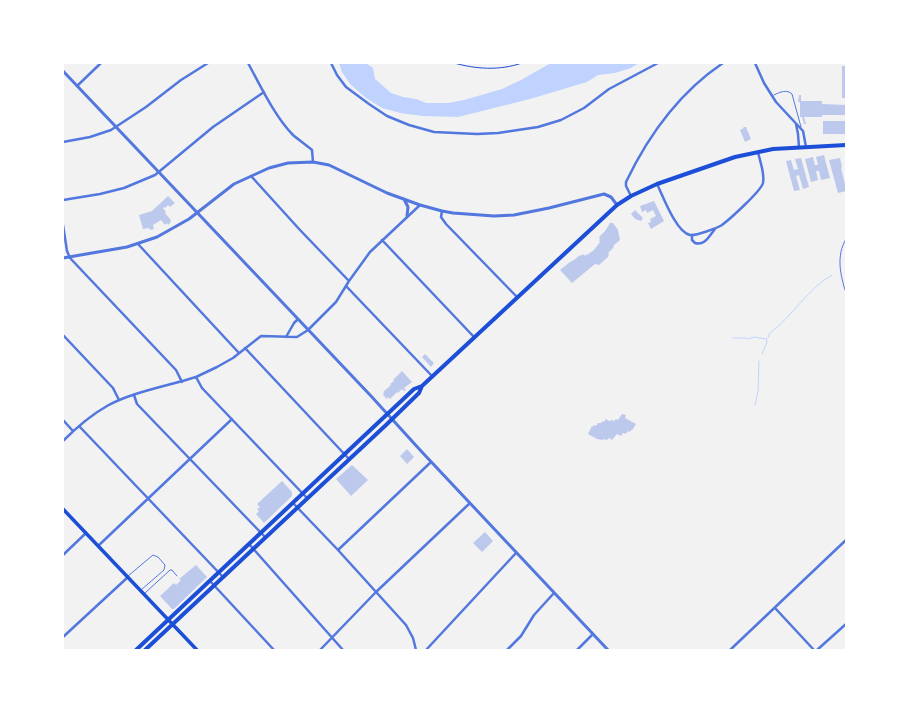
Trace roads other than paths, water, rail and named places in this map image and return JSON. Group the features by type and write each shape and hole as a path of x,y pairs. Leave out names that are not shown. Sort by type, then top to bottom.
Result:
{"main road":[{"path":"136,650 414,389 422,386 432,377 617,205 631,196 657,184 722,161 758,152 799,147 846,145"},
{"path":"145,650 392,419 419,393 422,386"},
{"path":"63,509 174,624 197,650"}],"street":[{"path":"77,86 101,63"},
{"path":"63,142 90,137 116,128 181,80 208,63"},
{"path":"248,63 273,108 293,134 312,150 313,162"},
{"path":"331,63 337,75 346,87 388,116 409,125 434,132 477,134 498,133 538,127 561,120 584,108 609,89 658,63"},
{"path":"631,196 626,186 626,182 649,138 678,104 709,74 723,63"},
{"path":"755,63 780,108 801,128 805,135 806,147"},
{"path":"63,71 388,414 431,462 608,650"},
{"path":"63,200 100,194 124,188 143,181 158,173 213,127 264,92"},
{"path":"795,123 799,147"},
{"path":"692,235 692,240 695,243 703,243 715,229 758,191 763,184 763,176 758,152"},
{"path":"63,258 70,258 138,244 171,230 197,213 230,186 277,165 297,162 313,162 329,165 377,189 420,205 442,211 494,216 514,215 604,194 611,197 617,205"},
{"path":"251,176 349,281"},
{"path":"657,184 673,219 688,234 692,235 715,229"},
{"path":"404,199 408,207 407,216"},
{"path":"63,441 79,426 103,408 134,395 196,377 218,367 240,353 262,336 298,337 308,330 336,302 370,252 420,205"},
{"path":"442,211 441,217 446,224 517,297"},
{"path":"63,225 67,251 70,258 176,370 182,382"},
{"path":"382,240 474,337"},
{"path":"138,244 240,353"},
{"path":"346,286 432,377"},
{"path":"286,337 298,319"},
{"path":"63,335 113,388 119,400"},
{"path":"245,348 349,459"},
{"path":"196,377 202,388 307,498"},
{"path":"134,395 137,404 265,537"},
{"path":"98,546 232,419"},
{"path":"63,420 73,431"},
{"path":"79,426 223,577"},
{"path":"338,550 431,462"},
{"path":"293,503 338,550 409,629 416,650"},
{"path":"320,650 376,592 470,503"},
{"path":"63,555 86,533"},
{"path":"730,650 846,540"},
{"path":"250,544 343,650"},
{"path":"426,650 516,553"},
{"path":"63,637 128,577"},
{"path":"210,581 274,650"},
{"path":"507,650 521,636 534,615 554,593"},
{"path":"775,608 816,650 846,624"},
{"path":"577,650 593,634"}],"lane":[{"path":"772,96 785,91 792,94 801,128"},
{"path":"846,238 842,246 839,263 846,293"},
{"path":"128,577 153,555 158,557 165,565 164,570 141,590"},
{"path":"144,594 170,570 172,570 177,576"}],"water":[{"path":"339,63 366,63 373,68 375,79 391,93 426,103 448,103 502,89 551,63 639,63 631,68 615,73 598,75 587,82 530,99 458,117 423,116 400,113 382,108 366,98 350,84 342,72"}],"waterway":[{"path":"762,354 769,334 785,320 807,295 832,275"},
{"path":"733,338 747,339 755,337 765,339"},
{"path":"755,405 758,391 759,361"}]}
